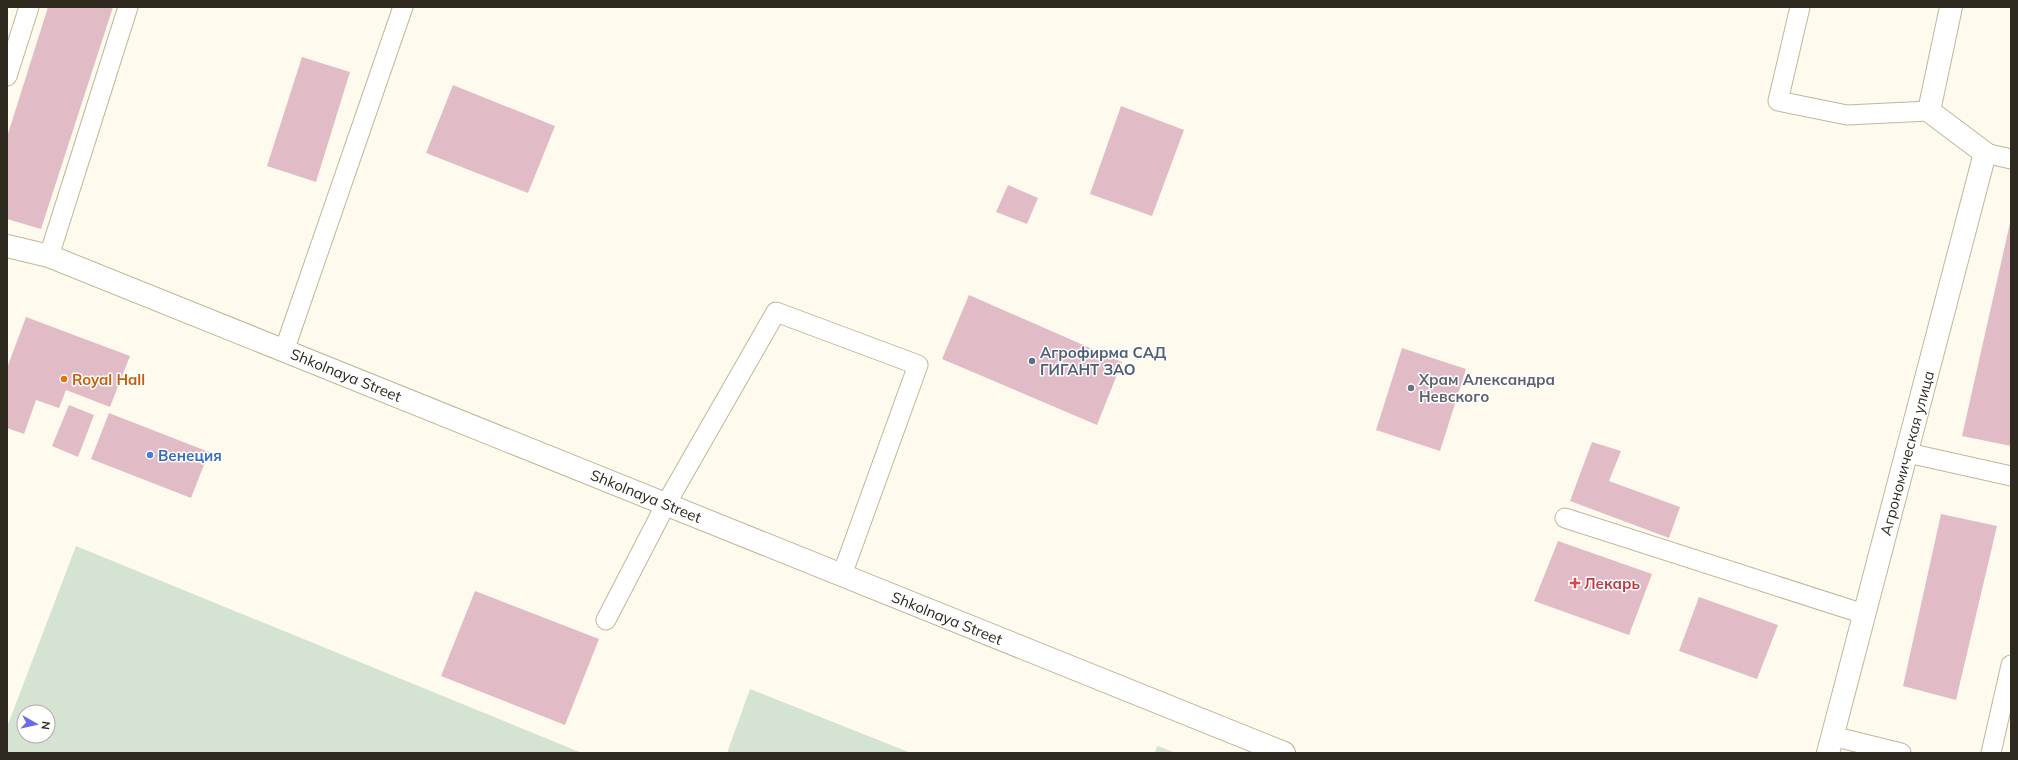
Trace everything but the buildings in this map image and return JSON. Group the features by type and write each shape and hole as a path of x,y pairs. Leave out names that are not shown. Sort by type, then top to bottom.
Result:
{"street":[{"path":"1951,7 1930,111 1986,153"},
{"name":"Агрономическая улица","path":"1830,744 1986,153"},
{"name":"Shkolnaya Street","path":"7,246 49,256 1284,753"}],"lane":[{"path":"7,76 29,7"},
{"path":"49,256 128,7"},
{"path":"284,351 403,7"},
{"path":"1800,7 1778,101 1847,115 1930,111"},
{"path":"1986,153 2011,159"},
{"path":"606,620 666,504 776,312 918,364 842,575"},
{"path":"1908,453 2011,476"},
{"path":"1564,518 1864,614"},
{"path":"1991,753 2011,666"},
{"path":"1830,744 1901,753"}],"green space":[{"path":"76,546 582,753 7,753 7,727"},
{"path":"750,689 911,753 727,753"},
{"path":"1158,746 1176,753 1155,753"}],"place":[{"name":"Агрофирма САД ГИГАНТ ЗАО","path":"1032,361"},
{"name":"Royal Hall","path":"64,379"},
{"name":"Храм Александра Невского","path":"1411,388"},
{"name":"Венеция","path":"150,455"},
{"name":"Лекарь","path":"1575,583"}]}
